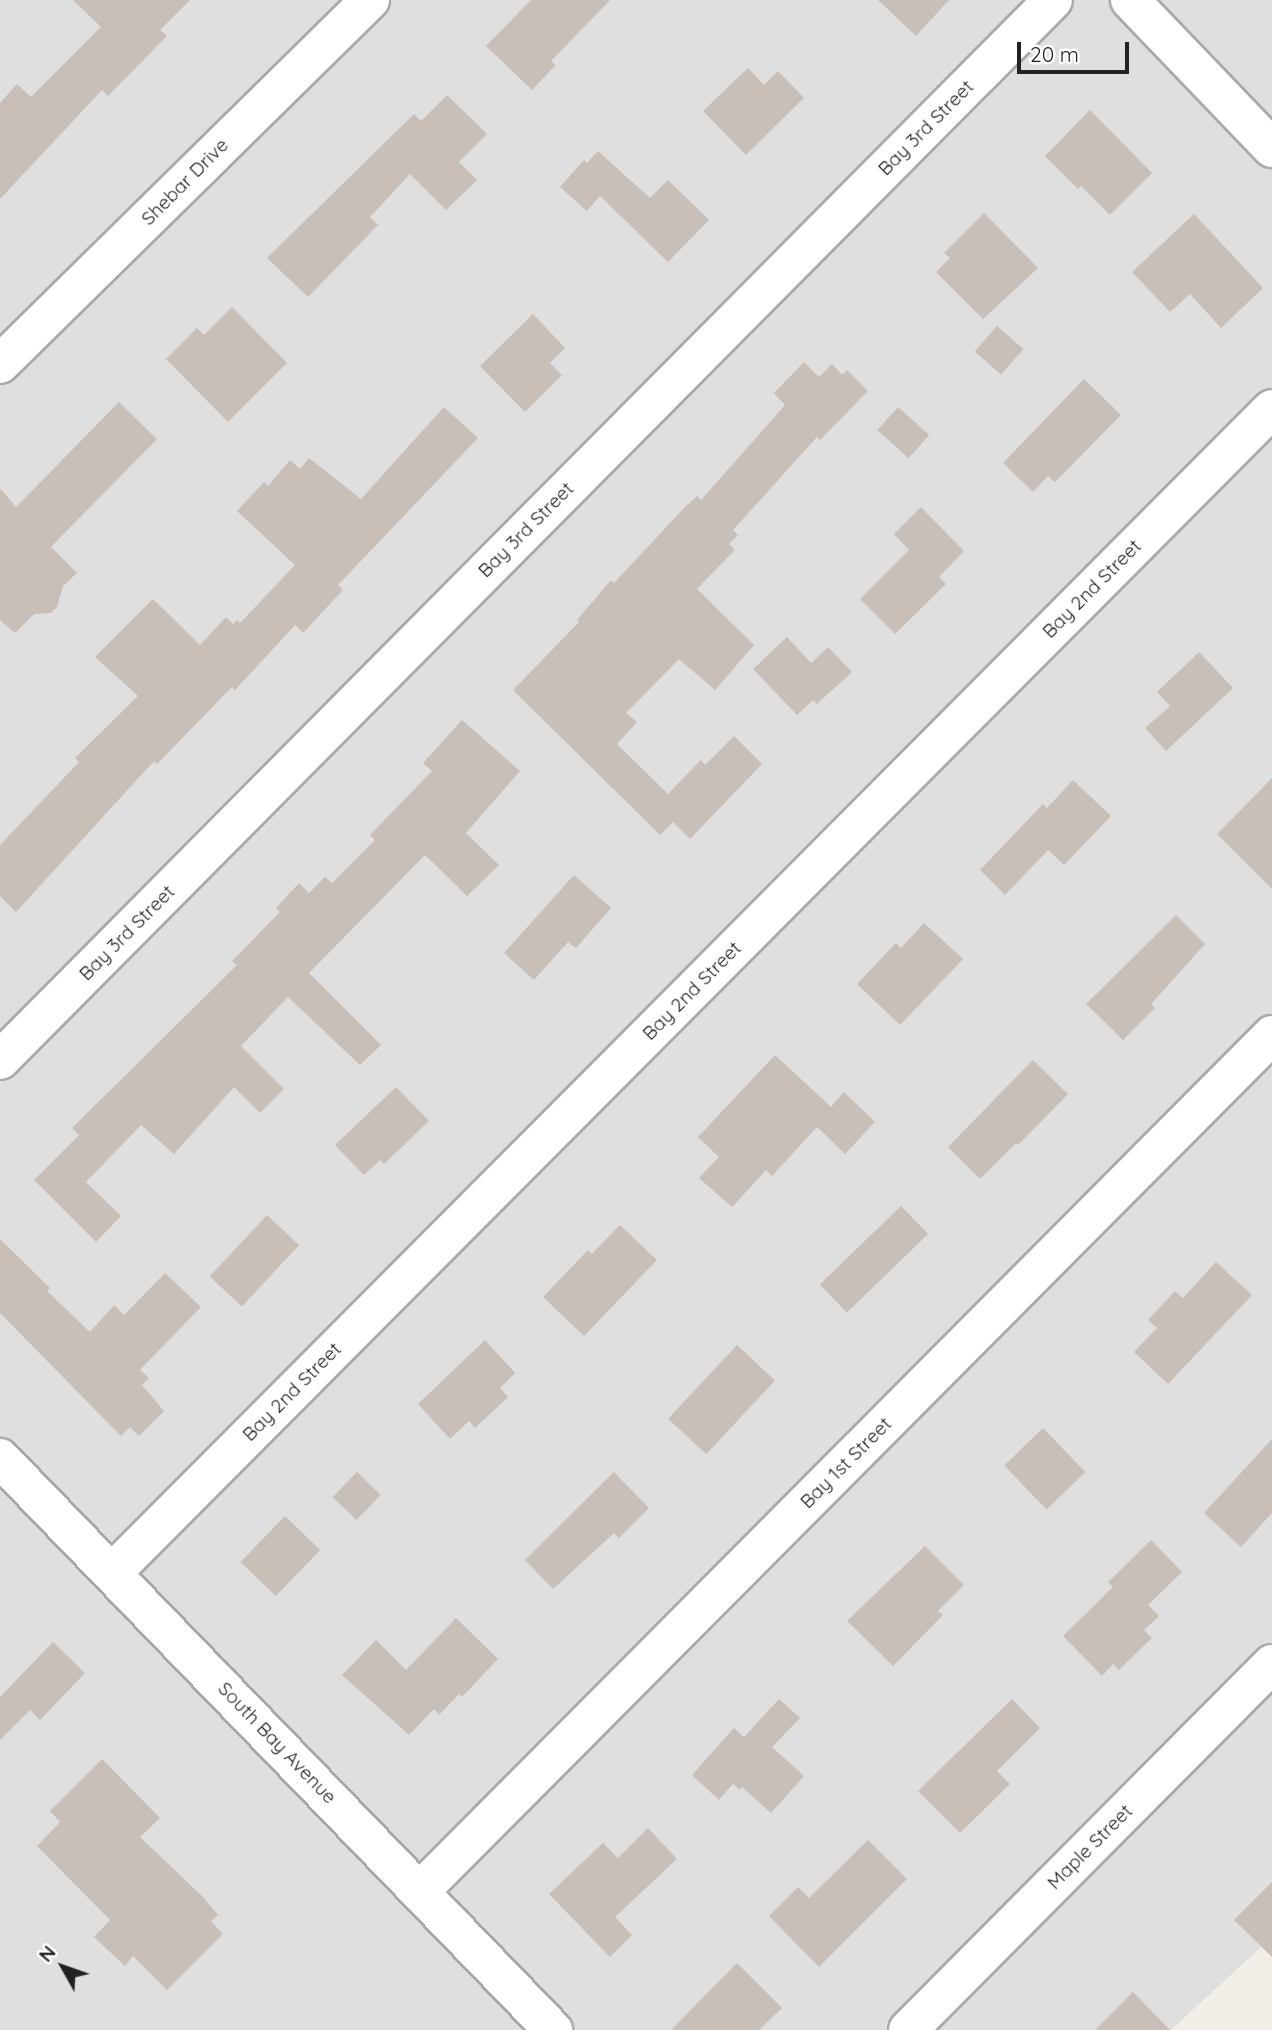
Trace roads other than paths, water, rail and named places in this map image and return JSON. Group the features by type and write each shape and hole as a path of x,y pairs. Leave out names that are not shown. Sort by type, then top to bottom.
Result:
{"street":[{"name":"Shebar Drive","path":"0,364 370,0"},
{"name":"Bay 3rd Street","path":"0,1060 1053,0"},
{"path":"1130,0 1272,148"},
{"name":"Bay 2nd Street","path":"112,1573 1272,409"},
{"name":"Bay 1st Street","path":"420,1891 1272,1035"},
{"name":"South Bay Avenue","path":"0,1458 553,2030"},
{"name":"Maple Street","path":"908,2030 1272,1664"}]}
